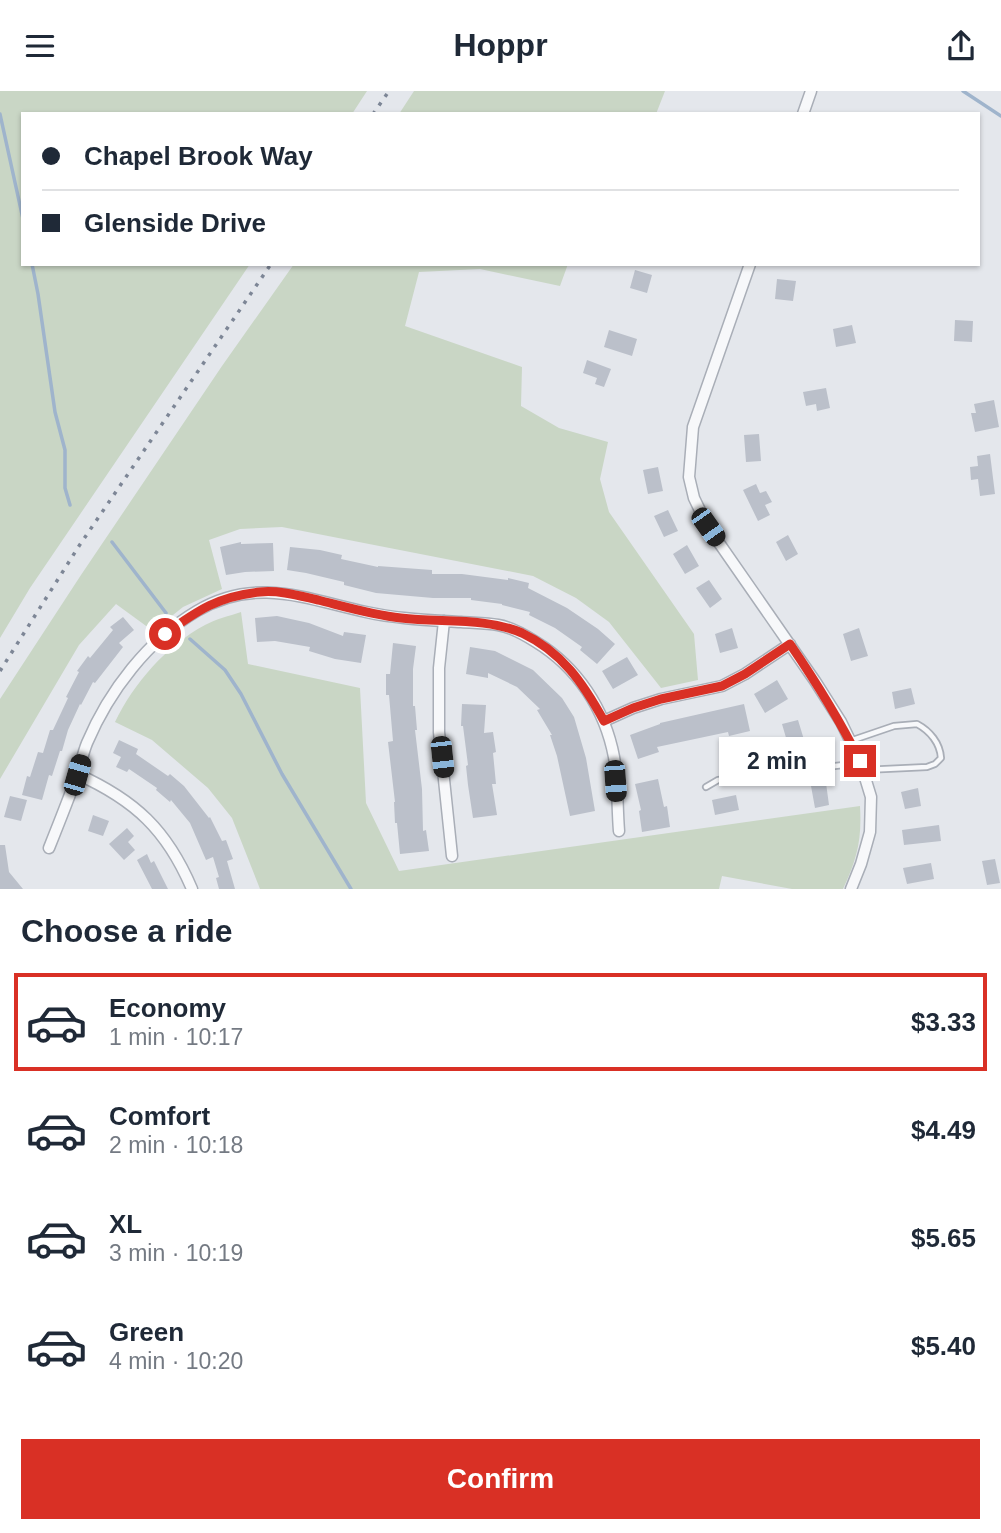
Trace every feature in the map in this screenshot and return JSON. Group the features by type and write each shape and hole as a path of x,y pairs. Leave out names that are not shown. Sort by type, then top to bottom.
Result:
{"street":[{"path":"804,112 811,91"},
{"path":"749,266 693,427 689,477 694,498 708,527 815,681 841,723 862,767 871,797 870,832 851,889"},
{"path":"50,848 86,744 107,703 135,664 165,634 196,611 215,602 264,591 288,593 401,618 499,625 523,634 548,649 567,665 587,690 604,721 614,757 619,831"},
{"path":"444,621 439,668 439,732 453,856"},
{"path":"604,721 661,699 722,686 790,644"},
{"path":"77,775 123,798 141,812 175,854 192,889"}],"lane":[{"path":"706,787 718,780 862,767 927,767 936,764 941,758 932,736 917,724 894,726 850,741"}],"green space":[{"path":"0,91 367,91 353,112 21,112 21,266 249,266 30,588 0,638"},
{"path":"414,91 665,91 657,112 400,112"},
{"path":"293,266 567,266 560,286 480,269 419,272 405,326 522,367 521,406 559,428 608,442 600,479 609,512 694,634 698,680 661,688 609,622 576,598 533,576 282,527 240,529 209,540 222,589 183,607 153,631 116,604 79,645 0,779 0,699 222,366"},
{"path":"241,612 248,664 360,688 366,803 399,871 860,806 858,849 843,889 792,889 722,876 719,889 260,889 232,818 208,788 152,740 115,722 132,693 164,655 205,625"}],"building":[{"path":"635,270 652,275 647,293 630,288"},
{"path":"777,279 796,281 793,301 775,299"},
{"path":"955,320 973,321 972,342 954,341"},
{"path":"852,325 856,343 836,347 833,329"},
{"path":"609,330 637,339 632,356 604,347"},
{"path":"587,360 611,369 604,387 595,384 597,378 583,373"},
{"path":"826,388 830,408 817,411 816,404 806,406 803,392"},
{"path":"994,400 999,427 975,432 971,413 976,413 974,404"},
{"path":"759,434 761,461 746,462 744,435"},
{"path":"990,454 995,494 980,496 978,479 971,480 970,467 978,466 977,456"},
{"path":"658,467 663,491 648,494 643,470"},
{"path":"756,484 760,493 766,491 772,502 765,505 770,515 758,521 743,490"},
{"path":"668,510 678,531 664,537 654,516"},
{"path":"788,535 798,554 786,561 776,542"},
{"path":"241,542 273,543 274,571 226,575 220,547"},
{"path":"687,545 699,566 685,574 673,554"},
{"path":"290,547 342,555 341,559 378,567 432,570 432,574 508,578 529,583 528,588 567,608 615,644 597,664 580,650 582,647 555,628 529,615 530,612 471,598 376,593 344,585 344,582 287,570"},
{"path":"709,580 722,599 710,608 696,588"},
{"path":"277,616 309,623 343,636 344,632 366,635 361,663 309,651 310,647 275,641 257,642 255,618"},
{"path":"123,617 134,630 119,643 123,647 95,683 93,682 80,704 52,776 49,775 42,800 22,795 27,776 30,777 38,752 43,753 50,730 53,730 68,698 66,697 79,672 77,671 113,630 110,627"},
{"path":"732,628 738,648 720,653 715,634"},
{"path":"859,628 868,656 851,661 843,634"},
{"path":"393,643 416,646 413,706 422,789 423,831 426,830 429,851 400,854 388,742 393,741 389,695 386,695 386,674 390,674"},
{"path":"470,647 495,651 533,670 562,698 574,717 586,758 595,811 570,816 552,735 537,710 540,709 517,687 488,673 488,678 466,674"},
{"path":"627,657 638,675 613,689 602,671"},
{"path":"777,680 788,699 765,713 754,694"},
{"path":"911,688 915,704 895,709 892,692"},
{"path":"462,704 486,705 484,733 493,732 496,752 493,753 496,784 492,784 497,815 473,818 461,726"},
{"path":"744,704 750,731 729,736 728,732 657,747 659,752 638,759 630,735 660,723"},
{"path":"798,720 805,743 789,748 782,724"},
{"path":"119,740 138,749 136,754 168,776 170,774 210,817 222,841 226,840 233,859 227,861 235,889 219,889 216,878 219,877 213,857 206,860 190,823 171,800 170,802 157,788 129,769 127,772 116,767 121,757 113,753"},
{"path":"658,779 664,807 667,806 670,827 642,832 641,810 635,784"},
{"path":"826,783 829,805 815,808 811,786"},
{"path":"918,788 921,806 905,809 901,792"},
{"path":"736,795 739,810 715,815 712,800"},
{"path":"10,796 27,800 21,821 4,817"},
{"path":"93,815 109,821 103,836 88,831"},
{"path":"939,825 941,841 904,845 902,830"},
{"path":"127,828 134,836 128,842 135,850 124,860 109,844"},
{"path":"0,845 5,845 9,872 23,889 0,889"},
{"path":"147,854 151,863 154,861 168,889 152,889 137,860"},
{"path":"995,859 1000,883 987,885 982,861"},
{"path":"931,863 934,879 907,884 903,868"}],"waterway":[{"path":"963,91 1001,116"},
{"path":"0,114 21,210"},
{"path":"32,266 55,412 65,450 65,488 70,505"},
{"path":"112,542 166,613"},
{"path":"190,639 225,670 241,694 282,774 351,889"}],"railway":[{"path":"374,112 389,91"},
{"path":"0,671 79,546 270,266"}],"route":[{"path":"165,634 196,611 215,602 264,591 288,593 401,618 499,625 523,634 548,649 567,665 587,690 604,721 661,699 722,686 790,644 841,723 860,761"}]}
